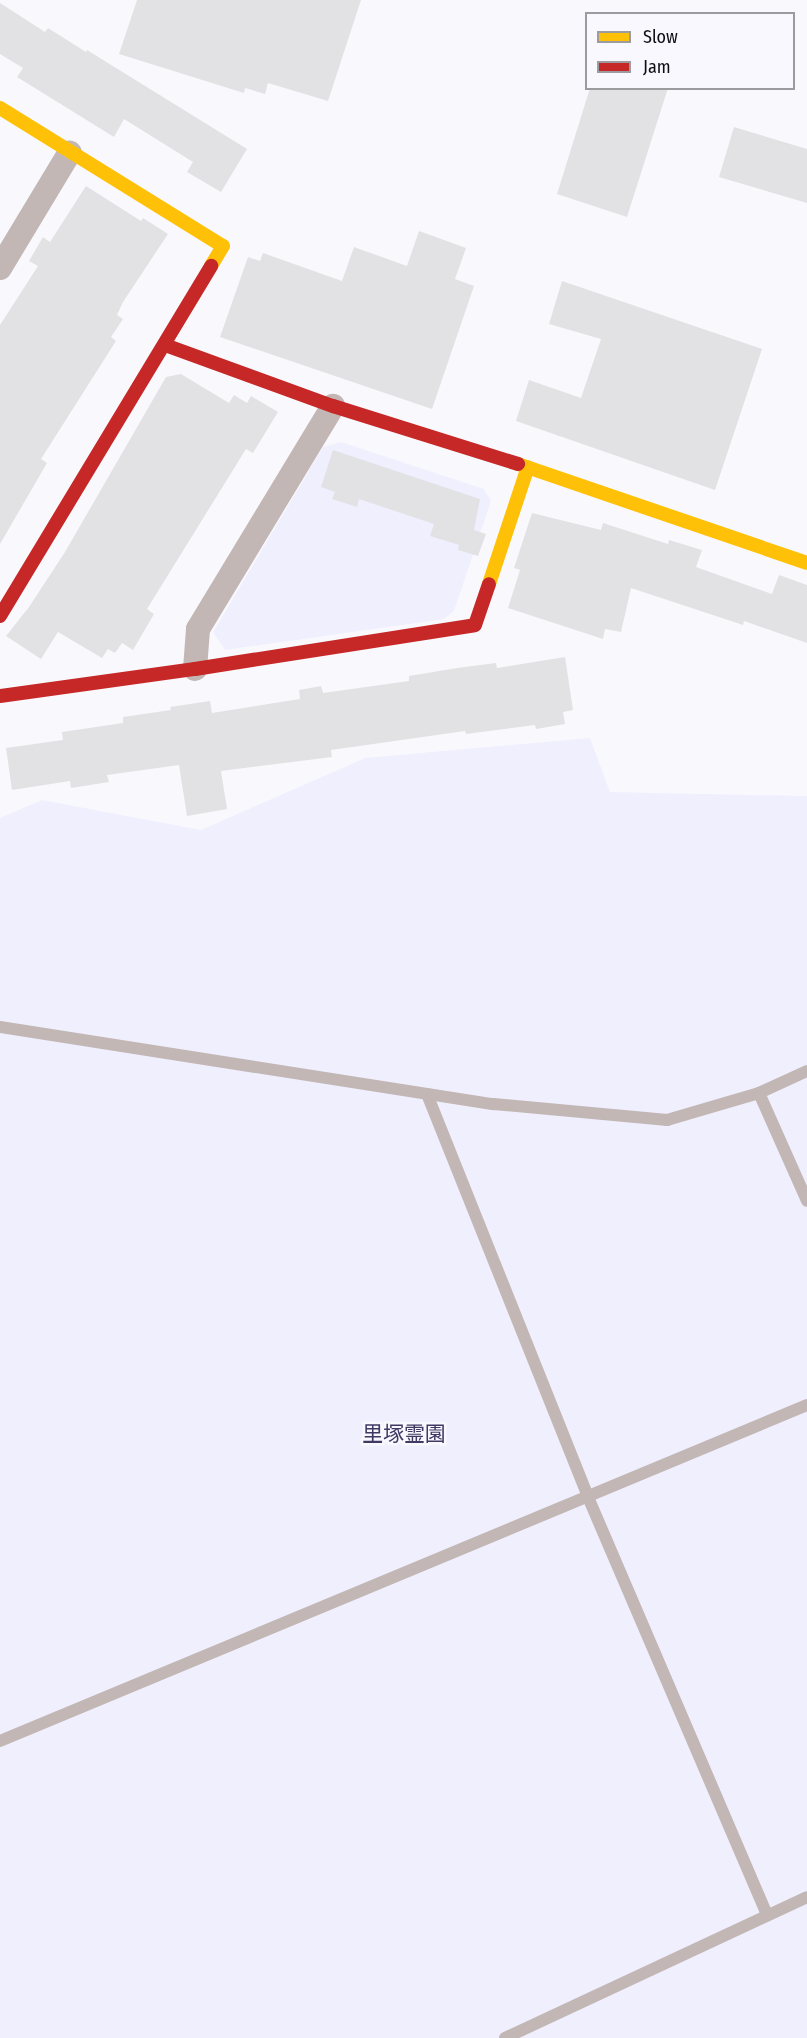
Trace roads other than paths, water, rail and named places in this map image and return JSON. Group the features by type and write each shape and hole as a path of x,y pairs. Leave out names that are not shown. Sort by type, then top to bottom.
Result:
{"street":[{"path":"0,108 223,246 0,616"},
{"path":"0,268 70,152"},
{"path":"165,345 333,406 528,467 807,563"},
{"path":"195,669 198,629 333,406"},
{"path":"0,696 195,669 475,625 528,467"}],"lane":[{"path":"0,1027 494,1104 667,1120 759,1093 807,1071"},
{"path":"759,1093 807,1202"},
{"path":"427,1094 588,1497 767,1914"},
{"path":"0,1741 807,1405"},
{"path":"505,2038 807,1897"}],"park label":[{"name":"里塚霊園","path":"404,1434"}]}
